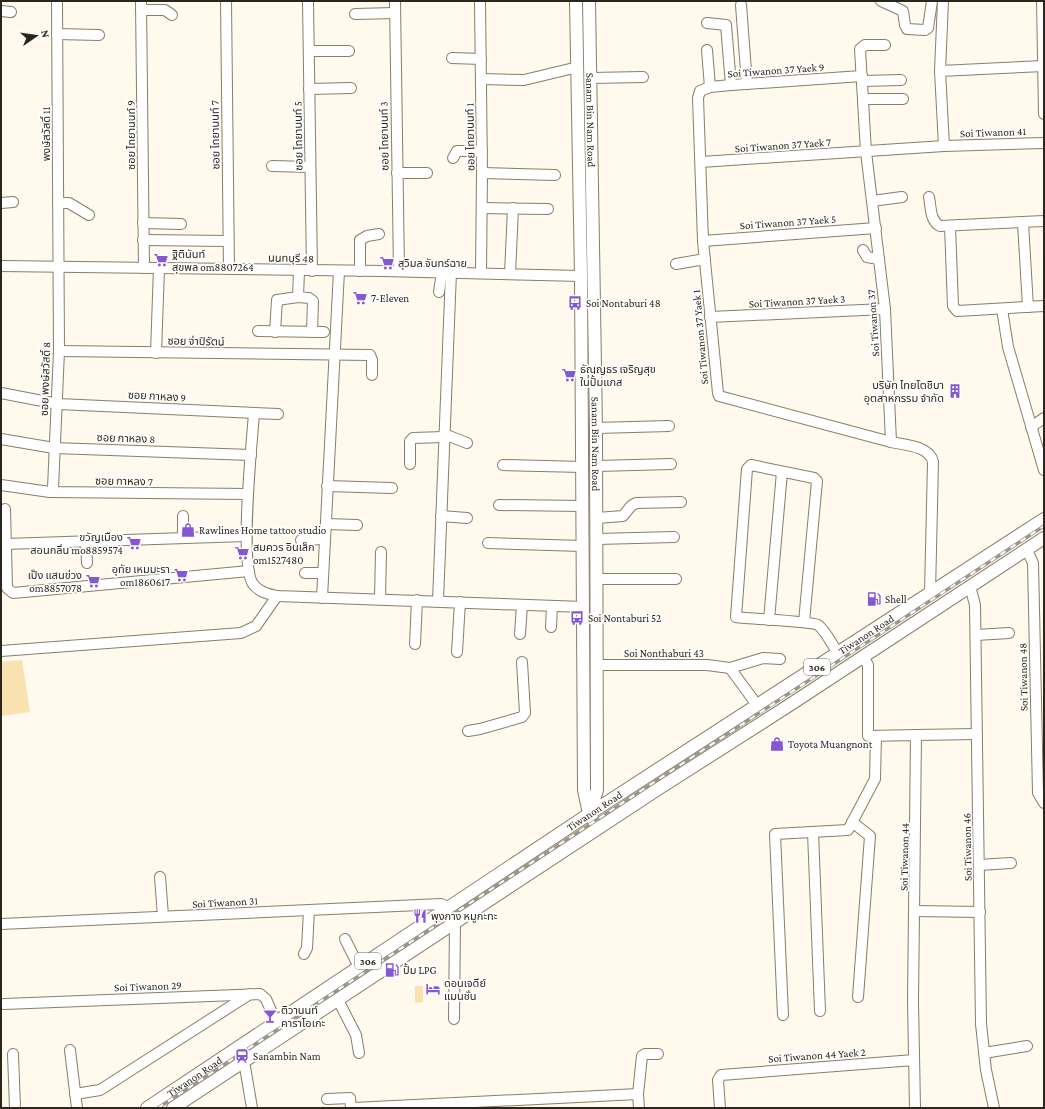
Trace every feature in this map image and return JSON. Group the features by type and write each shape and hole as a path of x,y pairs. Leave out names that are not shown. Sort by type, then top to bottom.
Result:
{"main road":[{"name":"Sanam Bin Nam Road","path":"576,1 581,276 584,790 589,814 597,829"},
{"name":"Sanam Bin Nam Road","path":"589,1 597,466 597,790 589,814"},
{"path":"581,276 594,276"},
{"name":"Tiwanon Road","path":"147,1108 589,814 1044,519"},
{"name":"Tiwanon Road","path":"180,1106 244,1061 1044,538"},
{"path":"943,584 951,598"}],"street":[{"name":"พงษ์สวัสดิ์ 11","path":"57,1 58,266"},
{"name":"ซอย ไทยานนท์ 7","path":"226,1 229,269"},
{"name":"ซอย ไทยานนท์ 5","path":"308,1 312,271"},
{"name":"ซอย ไทยานนท์ 3","path":"395,1 399,271"},
{"name":"ซอย ไทยานนท์ 1","path":"480,1 482,151 481,272"},
{"path":"881,1 903,11 907,29 925,30 928,28 932,1"},
{"path":"943,1 940,71 944,146"},
{"path":"1042,1 1044,114"},
{"path":"141,5 164,10 172,15"},
{"name":"ซอย ไทยานนท์ 9","path":"141,5 144,268"},
{"path":"741,5 747,84"},
{"path":"355,14 395,13"},
{"path":"707,23 726,25 731,85"},
{"path":"57,34 99,35"},
{"name":"Soi Tiwanon 37","path":"885,45 865,45 860,49 866,152 885,309 891,442"},
{"path":"707,50 710,87"},
{"path":"309,51 349,51"},
{"path":"452,58 481,59"},
{"path":"940,71 1044,66"},
{"path":"481,79 524,80 578,67"},
{"path":"591,78 643,76"},
{"name":"Soi Tiwanon 37 Yaek 9","path":"710,87 862,79 901,80"},
{"name":"Soi Tiwanon 37 Yaek 1","path":"710,87 700,91 698,98 703,241 718,393 720,396 891,442"},
{"path":"309,89 351,88"},
{"path":"863,99 903,99"},
{"name":"Soi Tiwanon 41","path":"866,152 944,146 1044,143"},
{"path":"453,158 457,151 482,151"},
{"name":"Soi Tiwanon 37 Yaek 7","path":"701,162 866,152"},
{"path":"272,166 310,167"},
{"path":"397,172 427,173"},
{"path":"482,173 555,176"},
{"path":"929,197 932,218 935,224 940,226 1044,221"},
{"path":"872,201 902,198"},
{"path":"1,203 13,202"},
{"path":"58,203 69,204 89,215"},
{"path":"482,208 548,209"},
{"path":"510,274 513,208"},
{"path":"143,223 181,224"},
{"path":"1023,223 1028,307"},
{"path":"950,226 953,306 957,311 1044,306"},
{"name":"Soi Tiwanon 37 Yaek 5","path":"703,241 876,228"},
{"path":"360,271 360,240 367,236 379,234"},
{"path":"143,240 228,242"},
{"path":"863,250 867,257 879,259"},
{"path":"676,264 705,259"},
{"name":"นนทบุรี 48","path":"1,266 299,271 481,272 581,276"},
{"name":"ซอย พงษ์สวัสดิ์ 8","path":"50,492 53,488 54,448 58,404 58,266"},
{"path":"156,353 159,268"},
{"path":"298,297 299,271"},
{"path":"322,598 333,355 339,271"},
{"path":"439,292 446,272"},
{"path":"438,601 444,436 446,272"},
{"path":"275,332 277,300 298,297 312,298 312,332"},
{"name":"Soi Tiwanon 37 Yaek 3","path":"710,317 885,309"},
{"path":"1002,309 1008,347 1044,470"},
{"path":"258,331 324,332"},
{"name":"ซอย จ่าปิรัตน์","path":"59,351 370,355 372,360 372,375"},
{"name":"ซอย กาหลง 9","path":"1,393 58,404 278,414"},
{"path":"254,413 246,536 249,571 253,584 263,592 277,596 583,607"},
{"path":"1031,427 1044,418"},
{"path":"596,428 669,426"},
{"path":"410,464 410,441 413,438 444,436 467,443"},
{"name":"ซอย กาหลง 8","path":"1,439 54,448 251,455"},
{"path":"891,442 926,450 932,455 930,593"},
{"path":"597,466 671,464"},
{"path":"503,465 582,466"},
{"path":"804,622 816,481 814,478 751,465 747,469 736,617 813,623 820,626 838,653"},
{"path":"769,620 782,472"},
{"name":"ซอย กาหลง 7","path":"1,484 50,492 248,494"},
{"path":"327,486 392,488"},
{"path":"597,518 623,516 631,506 636,503 681,502"},
{"path":"500,505 583,506"},
{"path":"5,509 3,530 7,588 13,594 249,571"},
{"path":"183,516 183,538"},
{"path":"441,516 467,518"},
{"path":"326,524 357,525"},
{"path":"5,544 246,536"},
{"path":"597,539 674,537"},
{"path":"301,540 325,539"},
{"path":"86,542 87,563"},
{"path":"488,543 583,546"},
{"name":"Soi Tiwanon 48","path":"1027,550 1033,563 1038,793 1044,803"},
{"path":"380,599 381,552"},
{"path":"305,573 323,573"},
{"path":"597,580 676,579"},
{"name":"Soi Tiwanon 46","path":"970,586 975,599 976,635 976,734 981,1024 984,1053 994,1108"},
{"path":"1,651 241,633 256,626 277,596"},
{"path":"415,644 417,600"},
{"path":"457,652 460,602"},
{"path":"520,634 522,605"},
{"path":"551,627 552,606"},
{"path":"976,635 1009,633"},
{"path":"863,657 868,665 868,736 976,734"},
{"path":"757,705 730,668 763,658 780,659"},
{"path":"468,731 522,717 525,713 522,662"},
{"name":"Soi Nonthaburi 43","path":"596,665 707,665 730,668"},
{"name":"Soi Tiwanon 44","path":"915,1108 916,735"},
{"path":"782,1015 775,834 848,830 875,779 876,736"},
{"path":"852,822 870,836 858,997"},
{"path":"814,832 820,1011"},
{"path":"979,865 1011,863"},
{"path":"160,876 163,916"},
{"name":"Soi Tiwanon 31","path":"1,924 441,904 449,907"},
{"path":"304,954 308,948 309,910"},
{"path":"915,911 980,912"},
{"path":"454,1018 455,923"},
{"path":"345,939 359,967"},
{"path":"75,1094 100,1090 250,994"},
{"name":"Soi Tiwanon 29","path":"4,1004 250,994 264,996 276,1022"},
{"path":"338,1000 356,1034 359,1053"},
{"path":"984,1053 1027,1046"},
{"path":"70,1050 77,1108"},
{"path":"13,1054 15,1108"},
{"path":"639,1108 638,1094 642,1056 645,1054 658,1054"},
{"name":"Soi Tiwanon 44 Yaek 2","path":"720,1108 718,1080 721,1075 914,1060"},
{"path":"244,1061 252,1108"},
{"path":"172,1092 180,1106"},
{"path":"327,1099 350,1098 352,1108 549,1103 638,1094"}],"shaded area":[{"path":"22,660 30,712 1,716 1,662"},
{"path":"415,986 423,986 423,1002 415,1003"}],"railway":[{"path":"158,1108 1044,526"}],"place":[{"name":"ฐิตินันท์ สุขพล om8807264","path":"161,260"},
{"name":"สุวิมล จันทร์ฉาย","path":"387,263"},
{"name":"7-Eleven","path":"360,298"},
{"name":"Soi Nontaburi 48","path":"575,303"},
{"name":"ธัญญธร เจริญสุข ในปั้มแกส","path":"569,375"},
{"name":"บริษัท ไทยโตชิบา อุตสาหกรรม จำกัด","path":"955,391"},
{"name":"Rawlines Home tattoo studio","path":"188,530"},
{"name":"ขวัญเมือง สอนกลิ่น mo8859574","path":"134,543"},
{"name":"สมควร อินเล็ก om1527480","path":"242,553"},
{"name":"อุทัย เหมมะรา om1860617","path":"181,575"},
{"name":"เป็ง แสนข่วง om8857078","path":"93,581"},
{"name":"Shell","path":"874,599"},
{"name":"Soi Nontaburi 52","path":"577,618"},
{"name":"Toyota Muangnont","path":"777,744"},
{"name":"พุงกาง หมูกะทะ","path":"420,916"},
{"name":"ปั้ม LPG","path":"392,970"},
{"name":"ดอนเจดีย์ แมนชั่น","path":"433,989"},
{"name":"ติวานนท์ คาราโอเกะ","path":"270,1016"},
{"name":"Sanambin Nam","path":"242,1056"}]}
